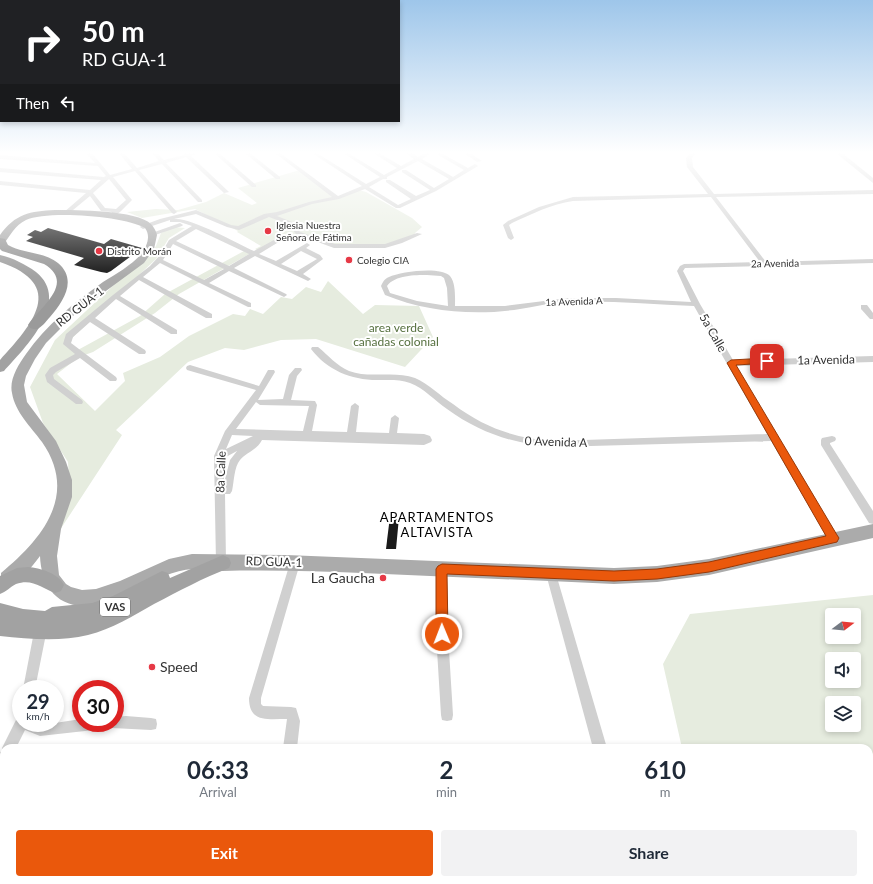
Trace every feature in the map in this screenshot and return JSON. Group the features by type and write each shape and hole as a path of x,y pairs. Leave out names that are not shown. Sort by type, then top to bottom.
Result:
{"highway":[{"path":"0,242 9,250 48,262 59,271 62,285 54,304 0,368"},
{"path":"1,259 23,267 34,275 43,287 45,293 43,307 35,325"},
{"path":"0,358 16,340 28,323 35,307 36,296 32,284 27,277 1,259"},
{"path":"0,627 60,630 99,623 121,614 185,578 220,563"},
{"name":"VAS","path":"0,607 47,616 72,615 92,612 114,604 182,571 220,563"},
{"name":"VAS","path":"0,612 12,616 45,621 71,620 91,616 115,607 162,581 183,572 220,563"},
{"path":"1,584 20,576 37,575 55,585"}],"main road":[{"path":"16,223 33,217 64,214 88,219 120,221 146,227"},
{"path":"88,219 115,214"},
{"path":"0,242 7,231 20,219 34,215 115,214 146,227"},
{"name":"RD GUA-1","path":"146,227 151,247 146,254 140,261 78,305 63,318 41,342 19,376 17,394 20,402 48,441 62,472 65,484 65,498 50,543 49,568 55,585 61,591 69,595 86,598 92,597 116,590 167,567 182,563 200,561 220,563 247,561 614,576 657,574 709,567 833,538 873,531"},
{"path":"1,584 22,566 54,528"}],"street":[{"path":"64,214 86,194"},
{"path":"91,194 103,210 115,214 129,200 123,194"},
{"path":"158,194 174,212"},
{"path":"194,194 200,201"},
{"path":"332,194 336,197"},
{"path":"146,227 168,218 196,212 236,227 244,227 268,214 278,214 345,194"},
{"path":"373,194 398,207 425,194"},
{"path":"409,194 416,199"},
{"path":"511,238 506,225 543,206 556,202 580,198 752,194"},
{"path":"712,195 764,263"},
{"path":"268,214 290,223 298,233 334,246 385,246 400,242 419,234"},
{"path":"146,227 175,225 192,228 308,279"},
{"path":"113,379 67,344 69,336 159,260 172,240 192,228"},
{"path":"204,284 283,237"},
{"path":"172,240 284,295"},
{"path":"276,264 310,244"},
{"path":"298,274 318,261 320,258 302,248"},
{"path":"159,260 248,306"},
{"name":"2a Avenida","path":"680,271 684,266 873,261"},
{"name":"5a Calle","path":"680,271 696,304 833,538"},
{"name":"1a Avenida A","path":"452,308 449,281 446,276 440,274 423,272 392,278 384,286 387,294 398,299 452,308 495,309 567,300 696,304"},
{"path":"138,278 209,316"},
{"path":"115,296 174,332"},
{"path":"864,307 873,317"},
{"path":"90,318 142,352"},
{"name":"0 Avenida A","path":"315,349 343,372 350,375 394,377 413,380 469,421 493,432 528,443 554,444 775,437"},
{"path":"79,402 50,380 49,375 53,370 81,354"},
{"name":"1a Avenida","path":"731,363 873,359"},
{"path":"190,368 262,389"},
{"path":"286,403 293,375 298,370"},
{"name":"8a Calle","path":"220,563 220,456 222,444 262,389 271,372"},
{"path":"260,402 313,404 306,437"},
{"path":"350,438 355,406"},
{"path":"230,432 259,435 393,439 396,418"},
{"path":"220,456 259,435"},
{"path":"227,491 235,460 255,446 259,435"},
{"path":"832,439 825,440 826,445 873,520"},
{"path":"291,744 294,721 291,713 260,712 255,706 255,698 295,563"},
{"path":"442,569 442,634 447,715"},
{"path":"551,574 599,744"},
{"path":"31,680 39,637 43,630"},
{"path":"124,722 151,724"},
{"path":"11,744 18,732"}],"green space":[{"path":"221,194 227,194 252,205 257,203 246,194 331,194 336,198 347,194 370,194 412,218 422,227 415,233 414,237 392,244 326,244 295,230 298,235 307,242 289,236 261,252 255,249 261,246 237,232 238,231 195,209 142,218 127,212 156,209 178,210 206,202"},
{"name":"area verde cañadas colonial","path":"173,227 185,228 169,238 156,259 69,341 76,351 140,316 165,294 244,251 251,253 179,294 155,313 93,352 79,357 57,374 95,411 125,381 123,373 160,357 189,336 233,314 245,316 250,309 263,314 281,297 292,299 306,287 321,292 328,281 363,314 375,305 419,306 433,337 405,367 316,339 281,340 244,350 225,348 188,362 116,430 122,435 56,536 70,497 68,462 43,423 30,387 55,340 117,282 140,264 156,246 161,233"},
{"path":"873,595 873,744 681,744 663,664 690,614"}],"building":[{"name":"Distrito Morán","path":"48,228 104,244 111,239 142,248 111,271 107,273 101,272 74,265 84,258 26,241 33,237 27,235 35,230 41,232"},
{"path":"390,516 399,517 396,549 386,549"}],"place":[{"name":"Iglesia Nuestra Señora de Fátima","path":"268,231"},
{"name":"Distrito Morán","path":"99,251"},
{"name":"Colegio CIA","path":"349,260"},
{"name":"La Gaucha","path":"383,578"},
{"name":"Speed","path":"152,667"}],"district":[{"name":"APARTAMENTOS ALTAVISTA","path":"437,524"}],"route":[{"path":"442,634 442,569 614,576 657,574 709,567 833,538 731,363 767,361"}]}
